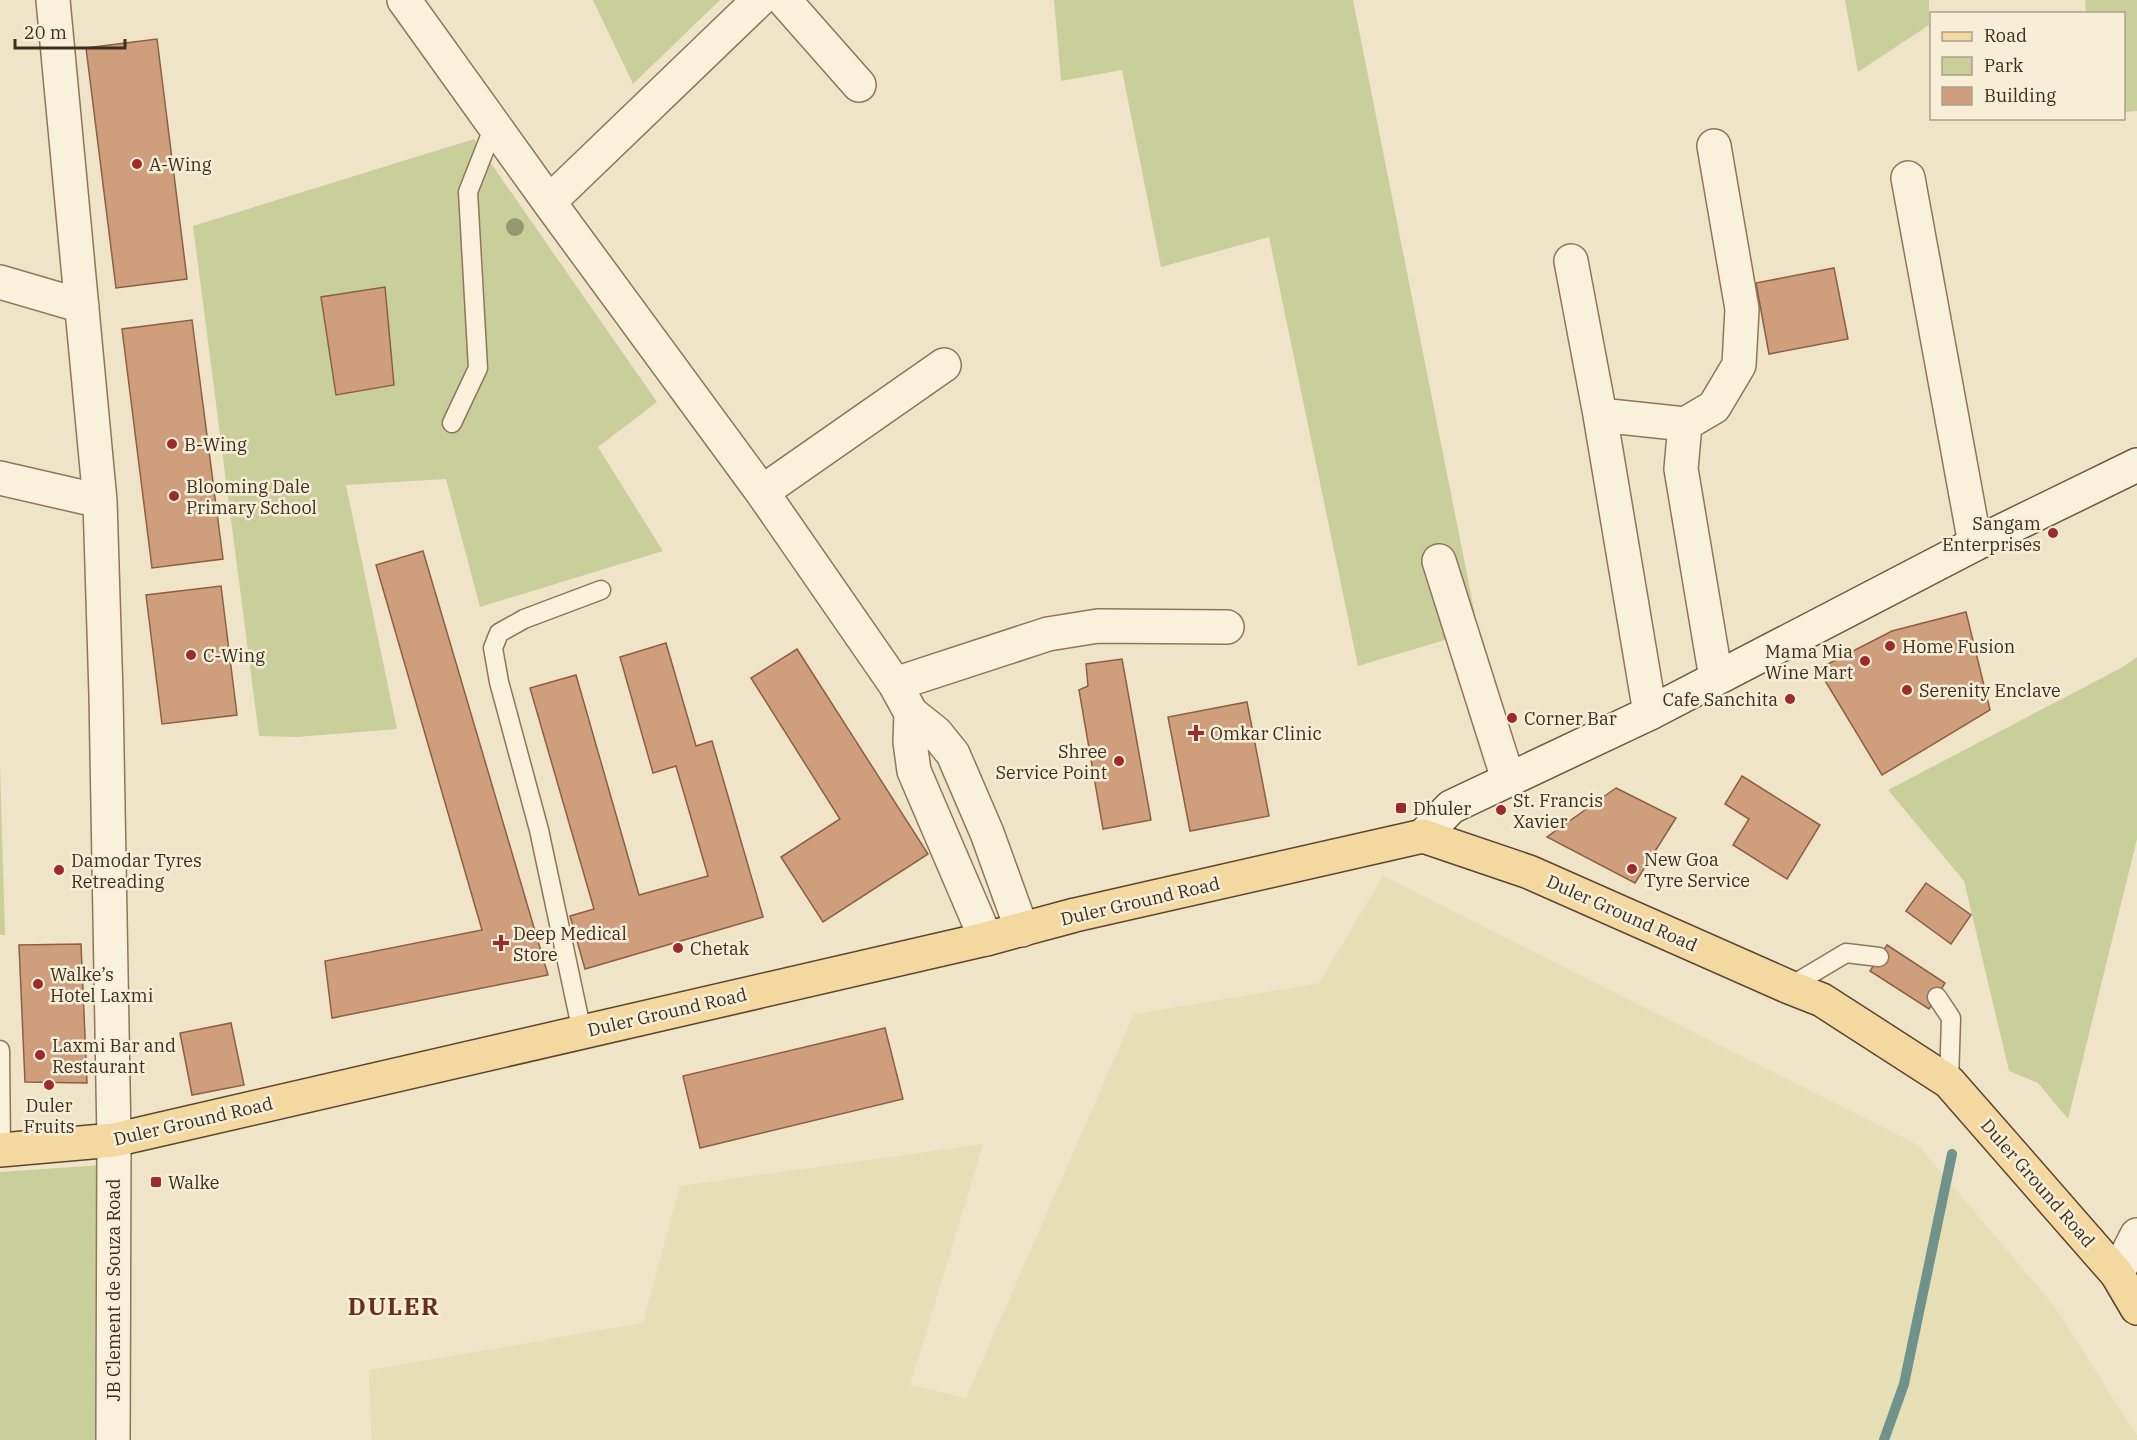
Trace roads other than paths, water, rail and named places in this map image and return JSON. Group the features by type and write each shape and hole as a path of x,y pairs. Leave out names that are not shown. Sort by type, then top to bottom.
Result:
{"main road":[{"name":"Duler Ground Road","path":"0,1150 114,1140 1423,836 1529,872 1822,1000 1949,1082 2117,1274 2137,1308"}],"street":[{"name":"JB Clement de Souza Road","path":"53,0 100,501 114,1140 113,1440"},
{"path":"404,0 762,492 895,684 912,713 936,733 953,754 987,833 1022,930"},
{"path":"549,202 759,0"},
{"path":"784,0 859,85"},
{"path":"1600,415 1685,424 1714,407 1739,365 1742,309 1714,146"},
{"path":"1908,178 1975,544"},
{"path":"1571,261 1600,415 1650,713"},
{"path":"0,282 82,306"},
{"path":"762,492 944,365"},
{"path":"1685,424 1681,469 1716,678"},
{"path":"1423,836 1452,807 1508,778 1650,713 1975,544 2137,465"},
{"path":"0,478 100,501"},
{"path":"1439,561 1508,778"},
{"path":"895,684 1048,634 1098,626 1227,627"},
{"path":"912,713 910,742 914,771 986,939"},
{"path":"2117,1274 2137,1235"}],"lane":[{"path":"452,423 478,368 468,192 495,126"},
{"path":"582,1032 539,830 493,648 499,633 524,620 601,590"},
{"path":"1789,987 1846,953 1879,957"},
{"path":"1937,996 1951,1018 1949,1082"},
{"path":"0,1050 0,1150"}],"waterway":[{"path":"1884,1440 1904,1384 1952,1154"}],"place":[{"name":"A-Wing","path":"137,164"},
{"name":"B-Wing","path":"172,444"},
{"name":"Blooming Dale Primary School","path":"174,496"},
{"name":"Sangam Enterprises","path":"2053,533"},
{"name":"Home Fusion","path":"1890,646"},
{"name":"C-Wing","path":"191,655"},
{"name":"Mama Mia Wine Mart","path":"1865,661"},
{"name":"Serenity Enclave","path":"1907,690"},
{"name":"Cafe Sanchita","path":"1790,699"},
{"name":"Corner Bar","path":"1512,718"},
{"name":"Omkar Clinic","path":"1196,733"},
{"name":"Shree Service Point","path":"1119,761"},
{"name":"Dhuler","path":"1401,808"},
{"name":"St. Francis Xavier","path":"1501,810"},
{"name":"New Goa Tyre Service","path":"1632,869"},
{"name":"Damodar Tyres Retreading","path":"59,870"},
{"name":"Deep Medical Store","path":"501,943"},
{"name":"Chetak","path":"678,948"},
{"name":"Walke’s Hotel Laxmi","path":"38,984"},
{"name":"Laxmi Bar and Restaurant","path":"40,1055"},
{"name":"Duler Fruits","path":"49,1085"},
{"name":"Walke","path":"156,1182"}],"district":[{"name":"DULER","path":"394,1306"}]}
